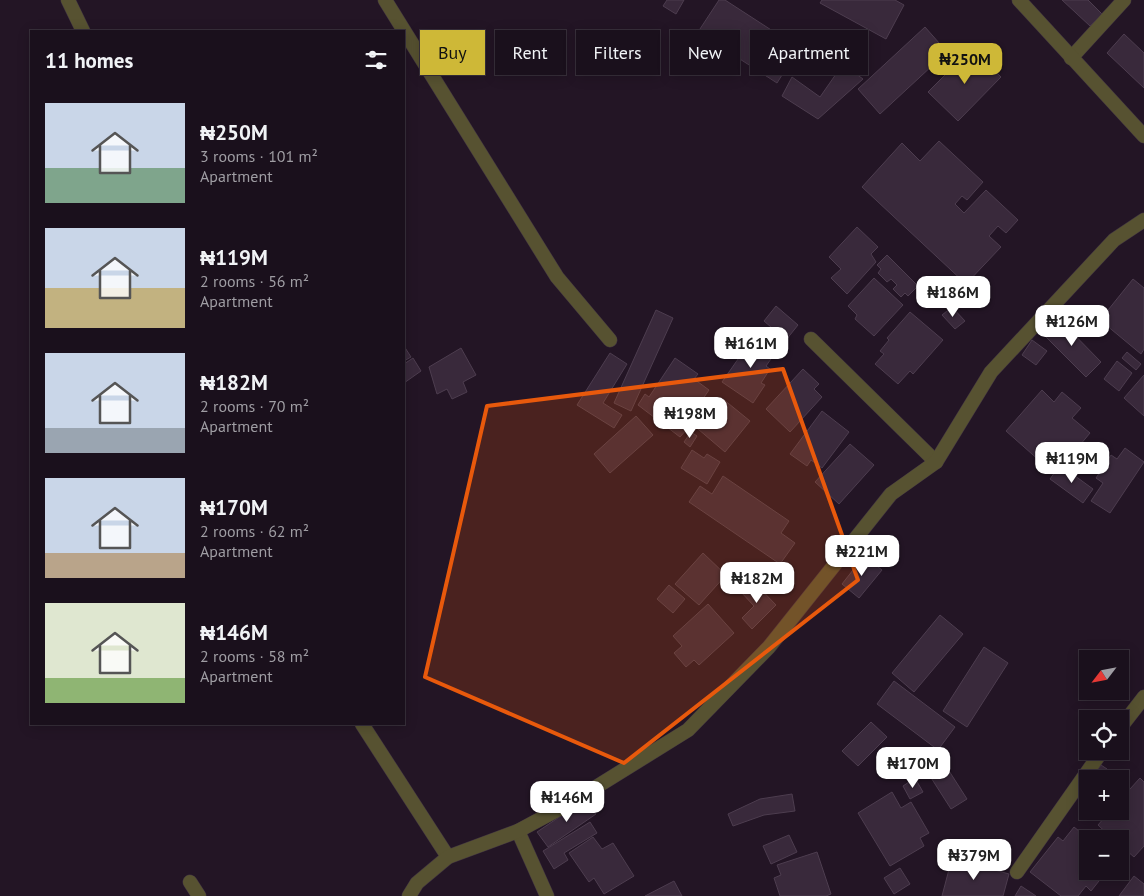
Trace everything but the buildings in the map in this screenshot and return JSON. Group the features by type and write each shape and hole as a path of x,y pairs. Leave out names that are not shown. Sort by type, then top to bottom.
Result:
{"street":[{"path":"68,0 83,30"},
{"path":"385,0 404,30"},
{"path":"1019,0 1144,136"},
{"path":"1071,58 1124,0"},
{"path":"405,32 557,277 610,340"},
{"path":"409,896 417,882 448,857 518,831 572,802 688,730 769,647 891,494 936,462 991,372 1114,240 1144,220"},
{"path":"811,339 936,462"},
{"path":"1129,716 1144,697"},
{"path":"363,725 448,857"},
{"path":"1016,872 1096,760"},
{"path":"518,831 547,896"},
{"path":"190,882 199,896"}],"highlighted area":[{"path":"783,369 858,580 624,763 425,677 487,406"}]}
